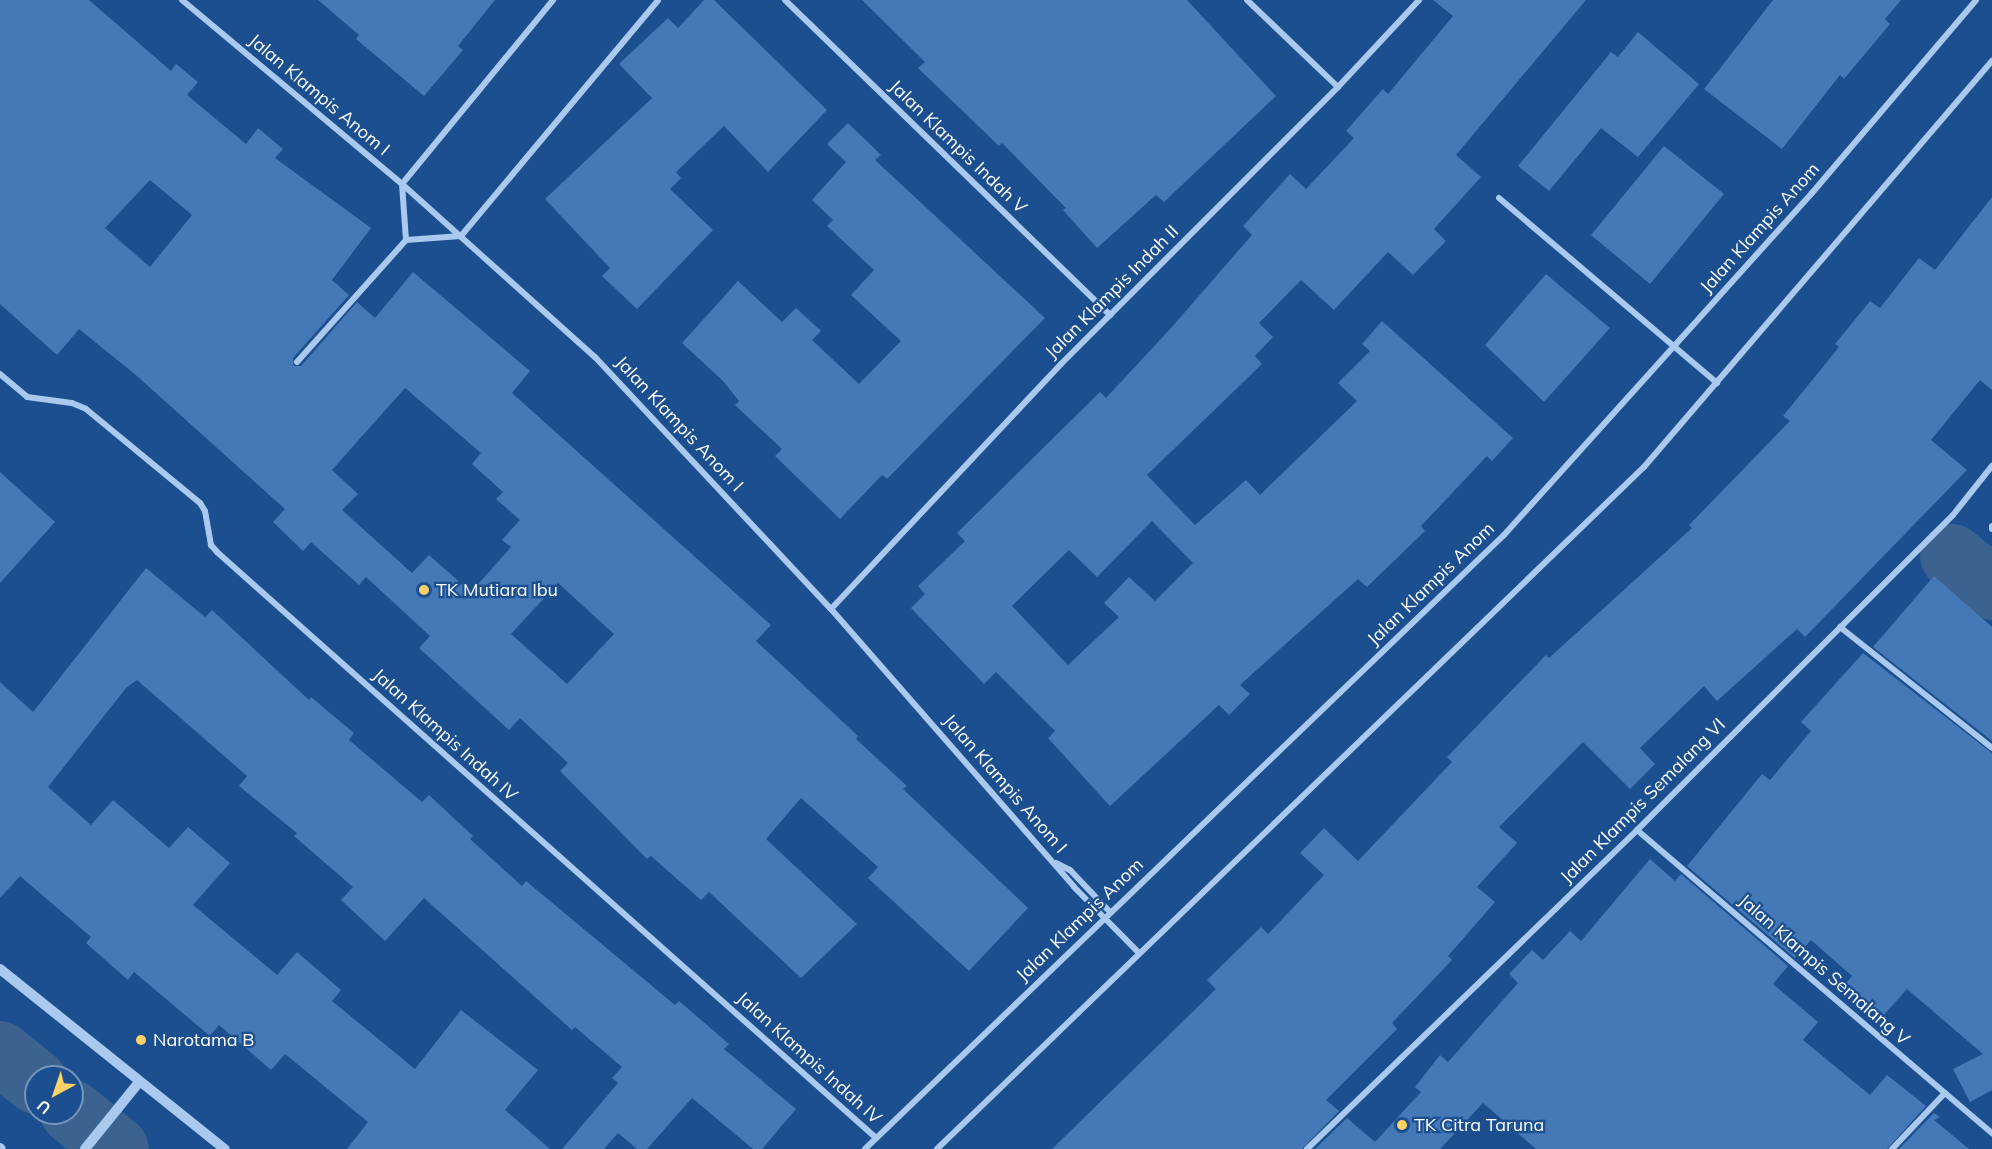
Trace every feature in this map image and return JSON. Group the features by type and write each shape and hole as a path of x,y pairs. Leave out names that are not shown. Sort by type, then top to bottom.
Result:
{"street":[{"name":"Jalan Klampis Anom I","path":"182,0 402,184 596,357 831,609 1103,918 1138,952"},
{"path":"406,240 402,184 553,0"},
{"path":"297,362 406,240 461,236 658,0"},
{"name":"Jalan Klampis Indah V","path":"785,0 1110,315"},
{"path":"1247,0 1338,87"},
{"name":"Jalan Klampis Indah II","path":"831,609 1110,315 1338,87 1419,0"},
{"name":"Jalan Klampis Anom","path":"865,1149 1504,535 1812,193 1976,0"},
{"path":"937,1149 1138,952 1644,466 1992,62"},
{"path":"1499,198 1717,383"},
{"name":"Jalan Klampis Indah IV","path":"0,374 27,397 72,403 86,409 191,495 205,511 208,535 217,552 876,1138"},
{"name":"Jalan Klampis Semalang VI","path":"1307,1149 1637,830 1953,515 1992,466"},
{"path":"1840,627 1992,748"},
{"name":"Jalan Klampis Semalang V","path":"1637,830 1992,1133"},
{"path":"1055,862 1070,870 1110,912"},
{"path":"0,969 225,1149"},
{"path":"85,1149 139,1082"},
{"path":"1892,1149 1945,1093"}],"building":[{"path":"0,0 89,0 171,71 176,64 198,82 187,95 246,144 258,128 283,149 275,158 371,228 332,280 349,295 293,358 294,366 301,366 357,302 375,318 413,272 530,371 512,393 771,625 756,641 858,736 856,739 907,786 903,789 1028,908 969,971 868,878 878,867 801,798 766,839 857,924 801,978 709,892 701,900 651,856 647,859 560,771 568,763 520,718 509,730 419,648 430,636 366,577 359,585 311,542 303,551 273,522 285,509 137,376 79,329 57,355 0,304","holes":["150,180 192,215 150,267 105,228","405,388 481,453 472,464 503,492 496,499 520,520 502,540 511,547 471,592 429,555 412,573 342,510 358,494 332,470","558,583 614,634 567,684 511,634"]},
{"path":"318,0 495,0 458,46 463,50 424,96 356,39 359,35"},
{"path":"704,0 714,0 827,110 768,172 724,126 676,172 681,178 670,189 713,230 637,309 602,276 610,268 545,199 652,98 619,64 668,18 678,28"},
{"path":"862,0 1187,0 1276,96 1164,202 1156,195 1097,248 1063,210 1066,208 1002,143 999,146 918,68 925,62"},
{"path":"1433,0 1586,0 1456,155 1481,177 1434,229 1446,241 1413,275 1388,252 1334,310 1301,280 1259,323 1273,337 1255,356 1262,364 1147,475 1195,525 1246,480 1260,495 1357,401 1338,383 1370,351 1362,344 1382,321 1513,438 1492,461 1487,456 1421,526 1425,531 1367,587 1358,579 1240,685 1250,694 1229,715 1219,705 1110,806 1048,738 1055,731 996,672 984,684 911,608 925,594 918,586 965,541 957,533 1100,392 1106,398 1171,328 1252,235 1243,226 1290,174 1306,189 1354,138 1346,131 1383,89 1388,94 1453,16","holes":["1152,521 1193,563 1155,601 1129,577 1104,603 1119,617 1068,665 1012,606 1069,550 1097,577"]},
{"path":"1773,0 1901,0 1885,19 1890,24 1844,79 1840,75 1782,149 1704,89"},
{"path":"1638,32 1699,84 1638,157 1601,128 1549,191 1518,166 1611,52 1618,57"},
{"path":"848,123 881,155 875,160 1045,318 887,479 882,475 840,519 775,456 782,449 735,405 739,401 723,381 682,343 738,281 782,322 796,308 821,331 812,340 859,384 901,341 851,295 874,270 827,226 833,220 812,200 846,162 827,144"},
{"path":"1664,146 1724,194 1650,284 1591,235"},
{"path":"1992,197 1992,390 1980,380 1931,440 1967,470 1805,637 1797,629 1717,701 1704,686 1640,748 1655,764 1630,789 1583,742 1499,827 1517,843 1477,887 1495,902 1448,956 1452,960 1392,1023 1397,1029 1326,1100 1339,1111 1302,1149 1052,1149 1216,989 1207,980 1261,927 1268,934 1324,875 1300,853 1324,828 1358,861 1452,762 1447,757 1546,655 1549,658 1692,528 1689,525 1790,421 1783,416 1839,347 1835,344 1870,301 1880,308 1919,258 1935,270"},
{"path":"1546,274 1610,328 1544,402 1485,345"},
{"path":"0,472 55,522 0,583"},
{"path":"146,568 205,617 212,610 309,700 311,697 354,733 349,740 422,802 429,795 473,836 470,839 522,886 526,881 675,1005 679,1001 729,1044 724,1049 796,1109 762,1149 753,1149 692,1098 647,1149 637,1149 618,1133 604,1149 562,1149 618,1083 612,1078 622,1067 575,1027 572,1030 424,898 385,941 341,900 353,887 294,836 297,833 239,786 247,776 137,680 126,688 48,787 91,825 113,800 169,848 188,827 230,863 193,905 277,975 297,952 341,990 332,1001 415,1069 461,1010 538,1070 505,1110 550,1149 347,1149 368,1122 285,1054 271,1070 219,1025 210,1036 134,972 128,980 86,943 91,937 20,876 0,898 0,682 33,712"},
{"path":"1934,576 1992,627 1992,741 1873,647"},
{"path":"1863,653 1992,753 1992,1090 1970,1102 1953,1069 1983,1054 1907,989 1883,1016 1846,983 1852,976 1811,940 1795,958 1687,866 1762,774 1770,780 1811,731 1801,722"},
{"path":"1650,859 1675,881 1681,874 1788,966 1773,984 1818,1022 1803,1040 1870,1095 1887,1075 1926,1106 1887,1149 1536,1149 1483,1103 1440,1149 1315,1149 1347,1118 1375,1142 1421,1092 1415,1087 1440,1055 1448,1062 1518,983 1509,974 1532,950 1543,960 1570,931 1581,941"},
{"path":"1934,1113 1940,1117 1934,1120 1969,1149 1899,1149"}],"waterway":[{"path":"1952,556 1992,588"},
{"path":"0,1053 24,1072"},
{"path":"84,1122 117,1149"}],"place":[{"name":"TK Mutiara Ibu","path":"424,590"},
{"name":"Narotama B","path":"141,1040"},
{"name":"TK Citra Taruna","path":"1402,1125"}]}
